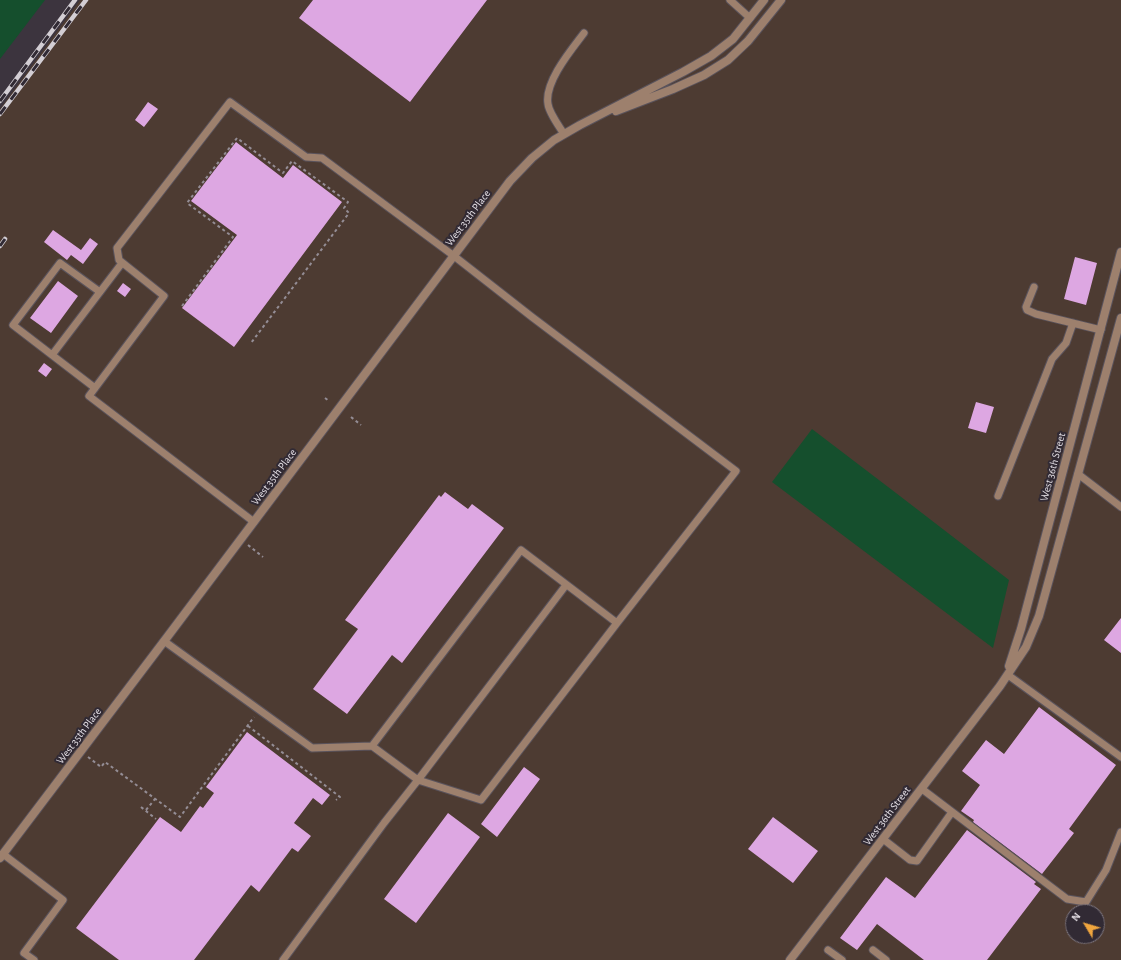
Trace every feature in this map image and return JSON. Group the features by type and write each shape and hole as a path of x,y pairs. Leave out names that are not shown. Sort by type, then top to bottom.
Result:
{"street":[{"name":"West 35th Place","path":"1,856 510,181 532,158 554,140 711,56 733,39 764,0"},
{"name":"West 35th Place","path":"580,125 673,89 704,75 728,60 748,41 781,0"},
{"name":"West 36th Street","path":"1000,686 1012,658 1021,629 1121,252"},
{"name":"West 36th Street","path":"790,960 1000,686 1026,647 1039,616 1121,318"}],"lane":[{"path":"730,0 750,18"},
{"path":"564,134 548,105 547,93 559,66 584,33"},
{"path":"164,641 312,748 372,746 418,780 481,800 736,471 532,318 454,256 322,158 306,157 230,102 117,248 119,260 164,296 89,396 254,522"},
{"path":"96,388 13,325 60,262 100,292"},
{"path":"52,355 122,263"},
{"path":"1034,287 1026,307 1027,310 1036,314 1100,330"},
{"path":"998,496 1052,358 1066,343 1074,323"},
{"path":"1078,474 1121,507"},
{"path":"372,746 521,550 617,623"},
{"path":"282,960 384,823 566,585"},
{"path":"1008,675 1121,757"},
{"path":"922,789 1067,899 1086,902 1106,870 1121,832"},
{"path":"883,840 910,860 917,861 952,812"},
{"path":"1,856 63,900 24,952 34,960"},
{"path":"828,950 842,960"},
{"path":"872,950 886,960"}],"path":[{"path":"182,306 234,237 187,203 237,138 283,173 292,161 348,202 344,208 349,213 251,343"},
{"path":"325,398 330,401"},
{"path":"351,417 362,425"},
{"path":"249,546 262,557"},
{"path":"89,758 101,767 105,762 180,817 254,717"},
{"path":"248,726 340,796 336,800"},
{"path":"146,811 155,799"},
{"path":"141,807 156,819"}],"shaded area":[{"path":"80,0 1121,0 1121,960 0,960 0,109"}],"green space":[{"path":"0,0 45,0 0,59"},
{"path":"812,429 1009,580 993,648 772,482"}],"building":[{"path":"313,0 487,0 410,102 299,18"},
{"path":"148,102 158,109 144,127 135,120"},
{"path":"236,142 283,178 293,165 342,202 234,347 182,308 237,235 191,201"},
{"path":"53,230 81,250 90,238 98,244 83,264 71,255 67,260 44,242"},
{"path":"1075,257 1097,263 1086,305 1064,299"},
{"path":"58,281 78,296 51,333 30,318"},
{"path":"123,283 131,289 125,297 117,291"},
{"path":"44,363 52,369 46,377 38,371"},
{"path":"976,402 994,407 986,433 968,428"},
{"path":"445,492 468,509 472,504 504,528 402,663 392,655 347,714 313,689 358,629 345,620 439,495 441,497"},
{"path":"1121,618 1121,653 1104,640"},
{"path":"1039,707 1116,765 1069,829 1074,833 1042,874 973,822 974,820 961,811 980,785 962,771 986,740 1004,754"},
{"path":"247,732 330,795 322,805 313,798 294,823 311,836 298,852 292,848 259,892 251,885 194,960 119,960 76,928 160,817 181,832 200,806 203,808 214,793 206,787"},
{"path":"524,767 540,779 497,837 481,824"},
{"path":"448,813 480,837 416,923 384,899"},
{"path":"773,817 818,851 793,883 748,849"},
{"path":"967,830 1036,882 1034,884 1041,889 987,960 924,960 877,924 857,950 840,938 886,877 915,898"}],"railway":[{"path":"0,101 75,0"},
{"path":"0,114 86,0"},
{"path":"0,246 5,239"}]}
